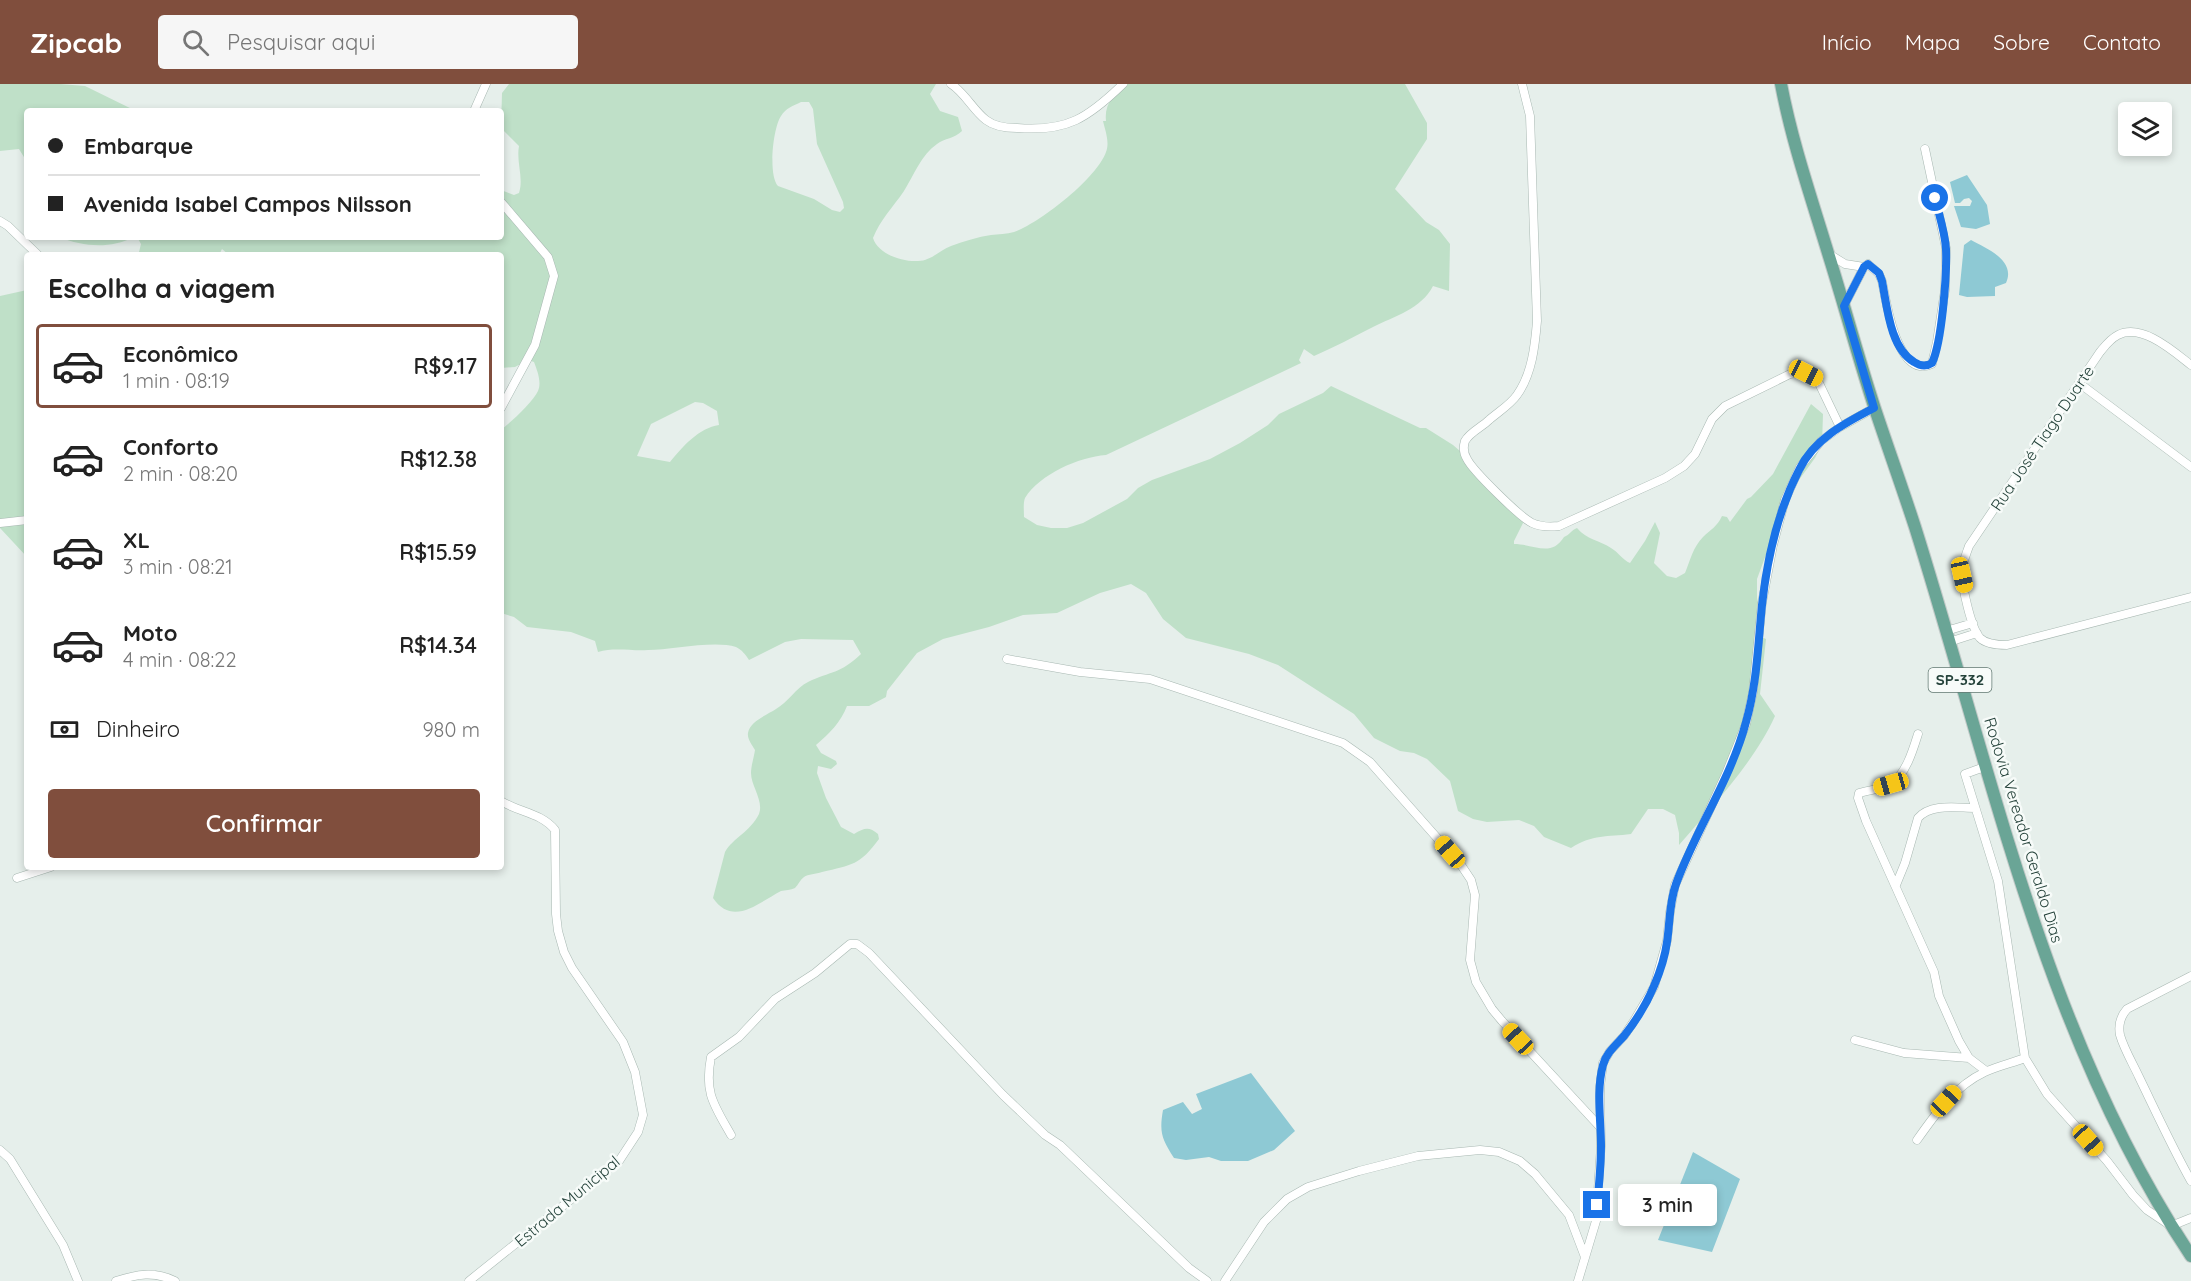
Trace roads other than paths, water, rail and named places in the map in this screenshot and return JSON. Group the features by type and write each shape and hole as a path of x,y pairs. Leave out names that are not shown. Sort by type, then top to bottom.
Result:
{"main road":[{"name":"Rodovia Vereador Geraldo Dias","path":"1781,84 1794,140 1874,408 1908,505 2013,859 2062,1002 2108,1107 2171,1226 2191,1256"}],"street":[{"path":"475,108 486,84"},
{"path":"951,84 963,94 984,119 999,126 1028,129 1059,127 1077,120 1095,109 1123,84"},
{"path":"1522,84 1530,116 1537,321 1535,346 1528,373 1516,396 1470,435 1464,443 1464,452 1470,464 1521,516 1534,524 1547,527 1559,526 1665,478 1683,466 1695,454 1712,419 1725,406 1790,374 1799,372 1817,379 1840,427"},
{"path":"1829,254 1845,264 1864,267 1868,264 1879,273 1896,343 1915,363 1929,365 1935,356 1938,342 1946,248 1925,149"},
{"path":"504,206 548,257 554,276 535,345 504,402"},
{"path":"0,221 35,252"},
{"path":"1844,306 1864,267"},
{"name":"Rua José Tiago Duarte","path":"1974,627 1962,575 1963,562 1969,546 2079,383 2112,339 2129,332 2162,342 2191,365"},
{"path":"2079,383 2191,467"},
{"path":"1578,1281 1596,1221 1601,1146 1600,1086 1603,1063 1610,1051 1624,1036 1654,987 1667,941 1676,885 1746,724 1753,692 1762,603 1773,544 1785,500 1800,467 1821,441 1840,427 1874,408"},
{"path":"0,523 24,520"},
{"path":"1948,636 1974,627 1982,640 2007,645 2191,597"},
{"path":"1007,659 1080,672 1150,679 1343,743 1370,762 1429,827 1471,880 1476,903 1470,960 1476,982 1484,997 1502,1022 1600,1126"},
{"path":"1918,734 1911,757 1891,784 1859,793 1858,798 1866,821 1934,972 1939,996 1959,1041 1969,1058 1986,1071"},
{"path":"1987,766 1965,774 1998,881 2025,1058 2047,1094 2147,1210 2171,1226 2191,1218"},
{"name":"Estrada Municipal","path":"469,1281 619,1161 638,1132 643,1115 635,1072 623,1042 564,952 556,914 555,830 542,818 504,802"},
{"path":"1896,885 1918,818 1923,812 1938,809 1975,808"},
{"path":"17,878 42,870"},
{"path":"731,1135 713,1102 708,1086 711,1057 739,1037 776,999 815,973 850,944 857,944 869,953 1003,1095 1045,1135 1060,1145 1189,1268 1206,1281"},
{"path":"2191,976 2127,1009 2119,1025 2120,1036 2133,1065 2191,1181"},
{"path":"1855,1040 1904,1053 1969,1058"},
{"path":"1917,1140 1955,1092 1986,1071 2025,1058"},
{"path":"0,1150 10,1159 63,1245 78,1281"},
{"path":"1225,1281 1264,1222 1287,1199 1308,1187 1418,1156 1480,1150 1499,1152 1520,1161 1536,1174 1569,1215 1584,1257"},
{"path":"116,1281 146,1273 166,1276 175,1281"}],"water":[{"path":"1967,175 1987,205 1990,224 1976,229 1961,227 1954,206 1970,206 1972,201 1969,198 1955,203 1950,182"},
{"path":"1971,240 1999,257 2007,268 2006,283 1995,287 1995,296 1959,295 1964,245"},
{"path":"1251,1073 1295,1131 1274,1150 1248,1161 1221,1161 1209,1157 1186,1160 1174,1158 1162,1136 1163,1110 1183,1102 1192,1114 1202,1109 1196,1094"},
{"path":"1693,1152 1740,1179 1712,1252 1658,1240"}]}
